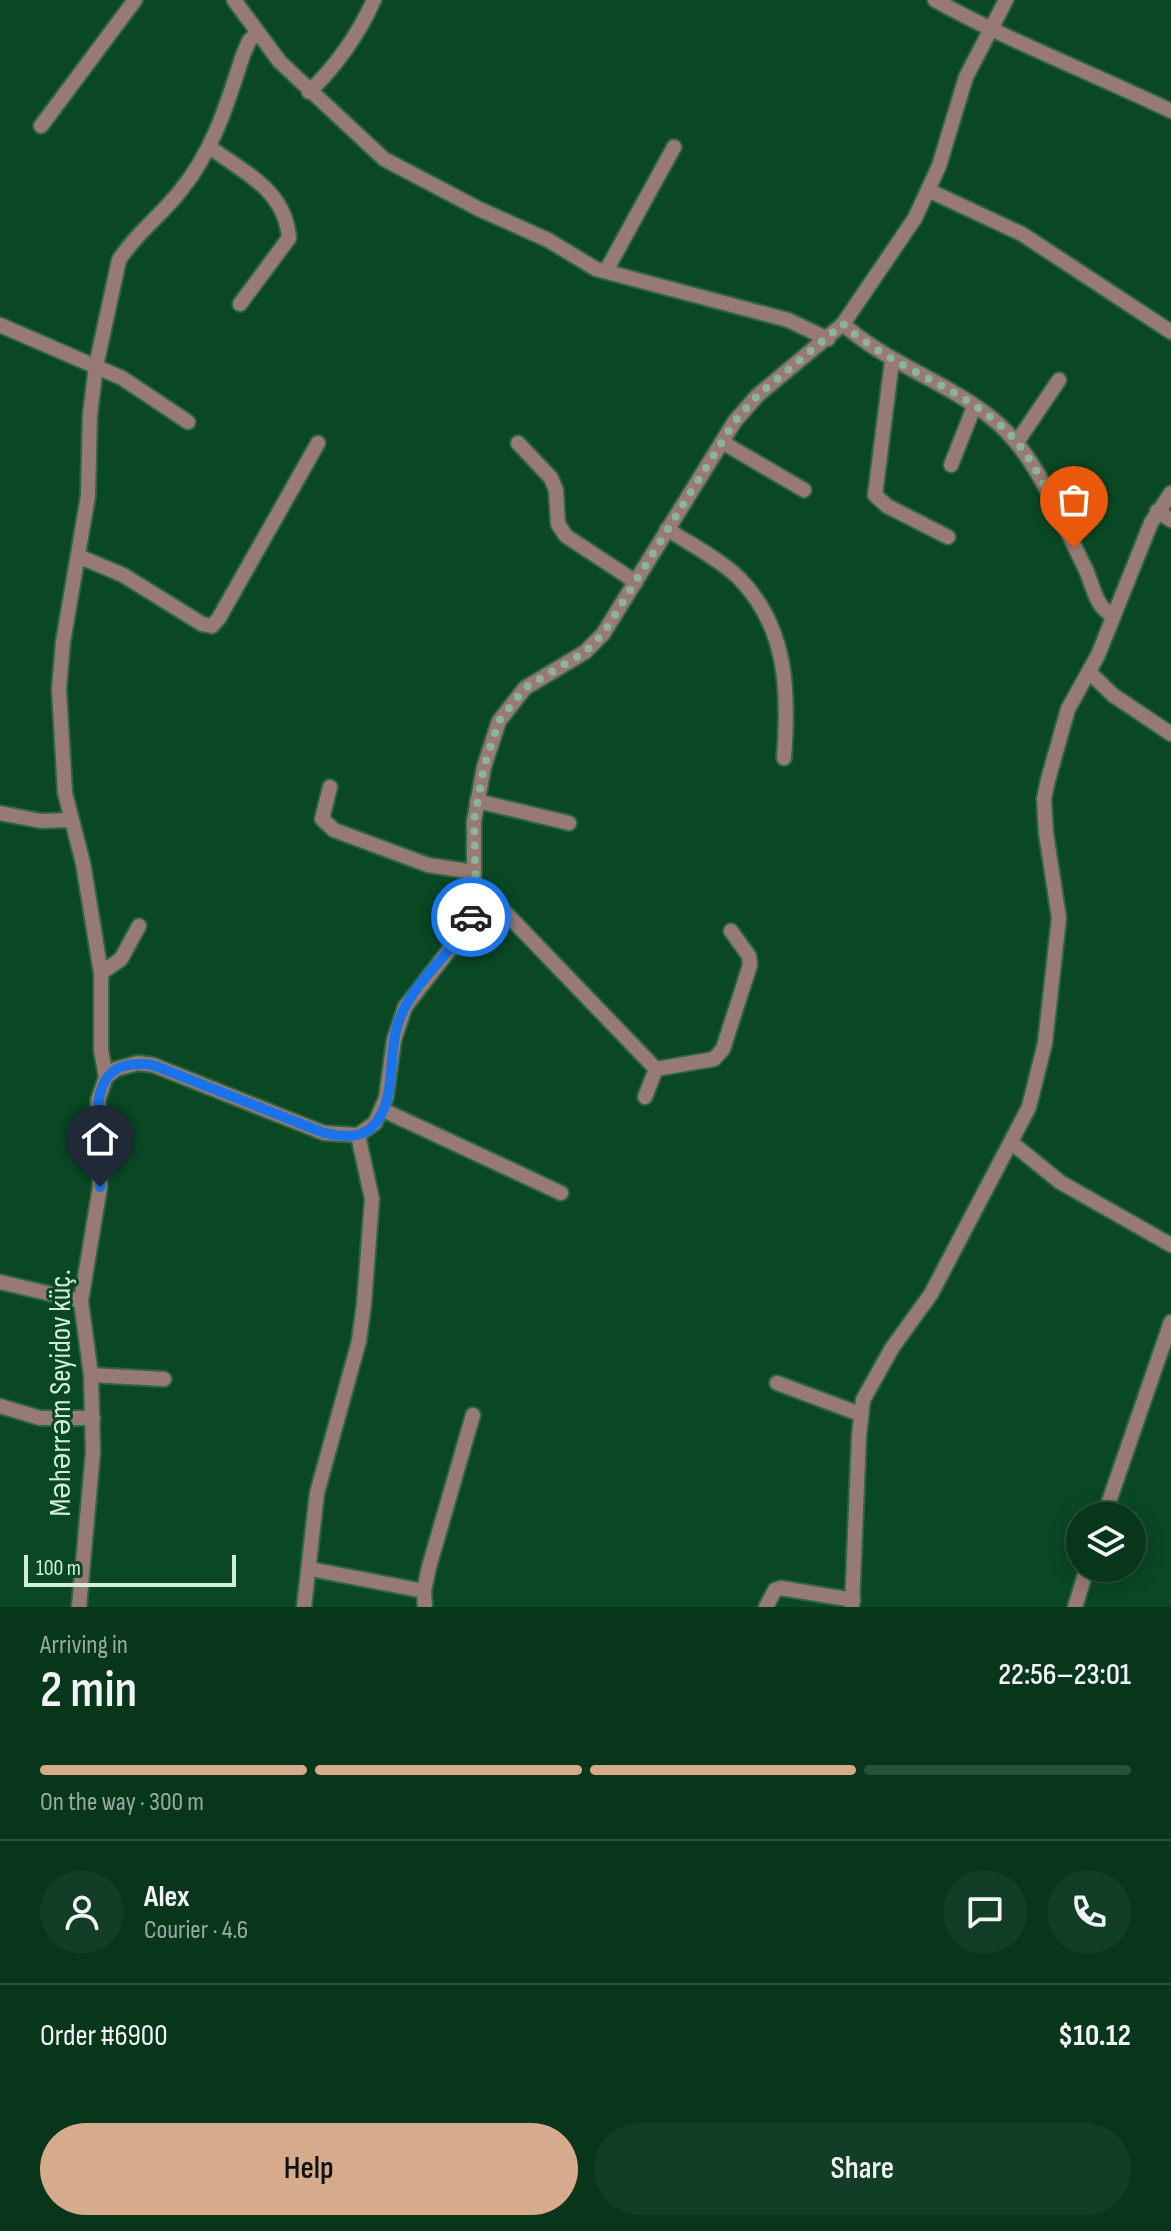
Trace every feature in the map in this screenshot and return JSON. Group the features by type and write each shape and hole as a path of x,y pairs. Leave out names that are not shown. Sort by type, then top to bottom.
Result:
{"street":[{"path":"41,126 135,0"},
{"path":"234,0 257,33 309,92 384,159 606,271 788,320 828,339"},
{"path":"309,92 329,73 351,43 374,0"},
{"path":"935,0 990,30 1071,63 1171,111"},
{"path":"106,1077 124,1065 153,1065 324,1133 358,1135 369,1130 383,1110 401,1016 412,994 464,931 474,908 477,801 492,737 514,699 594,645 722,442 758,395 843,324 930,191 961,90 1006,0"},
{"name":"Məhərrəm Seyidov küç.","path":"79,1607 93,1452 91,1375 81,1301 100,1187 98,1100 106,1077 101,1050 101,973 83,863 70,820 59,689 63,642 88,496 90,415 96,366 119,260 127,247 179,193 211,148 243,55 249,41 257,33"},
{"path":"606,271 674,147"},
{"path":"211,148 273,194 287,216 289,238 240,304"},
{"path":"930,191 1022,234 1171,332"},
{"path":"843,324 867,346 974,407 1017,442 1074,548 1097,600 1104,611 1113,616"},
{"path":"0,325 122,378 188,422"},
{"path":"892,361 875,495 887,506 948,537"},
{"path":"1017,442 1059,380"},
{"path":"951,465 974,407"},
{"path":"722,442 804,490"},
{"path":"78,556 123,575 202,624 212,626 318,443"},
{"path":"518,443 551,478 556,490 558,524 566,536 636,582"},
{"path":"766,1607 775,1590 781,1588 852,1603 860,1414 872,1382 931,1294 1029,1107 1045,1043 1059,918 1044,799 1061,725 1089,672 1157,511 1171,493"},
{"path":"1157,511 1171,520"},
{"path":"667,529 738,578 768,623 785,663 788,704 784,758"},
{"path":"1089,672 1113,695 1171,734"},
{"path":"330,787 322,819 334,830 428,865 474,872"},
{"path":"477,801 569,823"},
{"path":"0,813 41,821 70,820"},
{"path":"476,893 499,906 656,1069"},
{"path":"101,973 121,959 139,926"},
{"path":"656,1069 714,1059 723,1049 750,965 749,956 731,931"},
{"path":"645,1097 656,1069"},
{"path":"383,1110 561,1193"},
{"path":"304,1607 317,1493 359,1341 364,1304 372,1199 358,1135"},
{"path":"1012,1143 1060,1182 1171,1245"},
{"path":"0,1282 81,1301"},
{"path":"1109,1502 1171,1322"},
{"path":"91,1375 164,1379"},
{"path":"777,1383 860,1414"},
{"path":"0,1406 40,1418 93,1418"},
{"path":"425,1607 424,1591 473,1415"},
{"path":"310,1569 424,1591"},
{"path":"1075,1607 1083,1582"}],"way so far":[{"path":"471,917 476,893 474,821 484,767 499,721 525,688 594,645 735,421 758,395 843,324 867,346 941,387 1005,430 1017,442 1033,468 1074,548"}],"route":[{"path":"100,1187 102,1169 98,1100 106,1077 124,1065 153,1065 324,1133 358,1135 369,1130 383,1110 394,1040 405,1007 412,994 464,931 471,917"}]}
